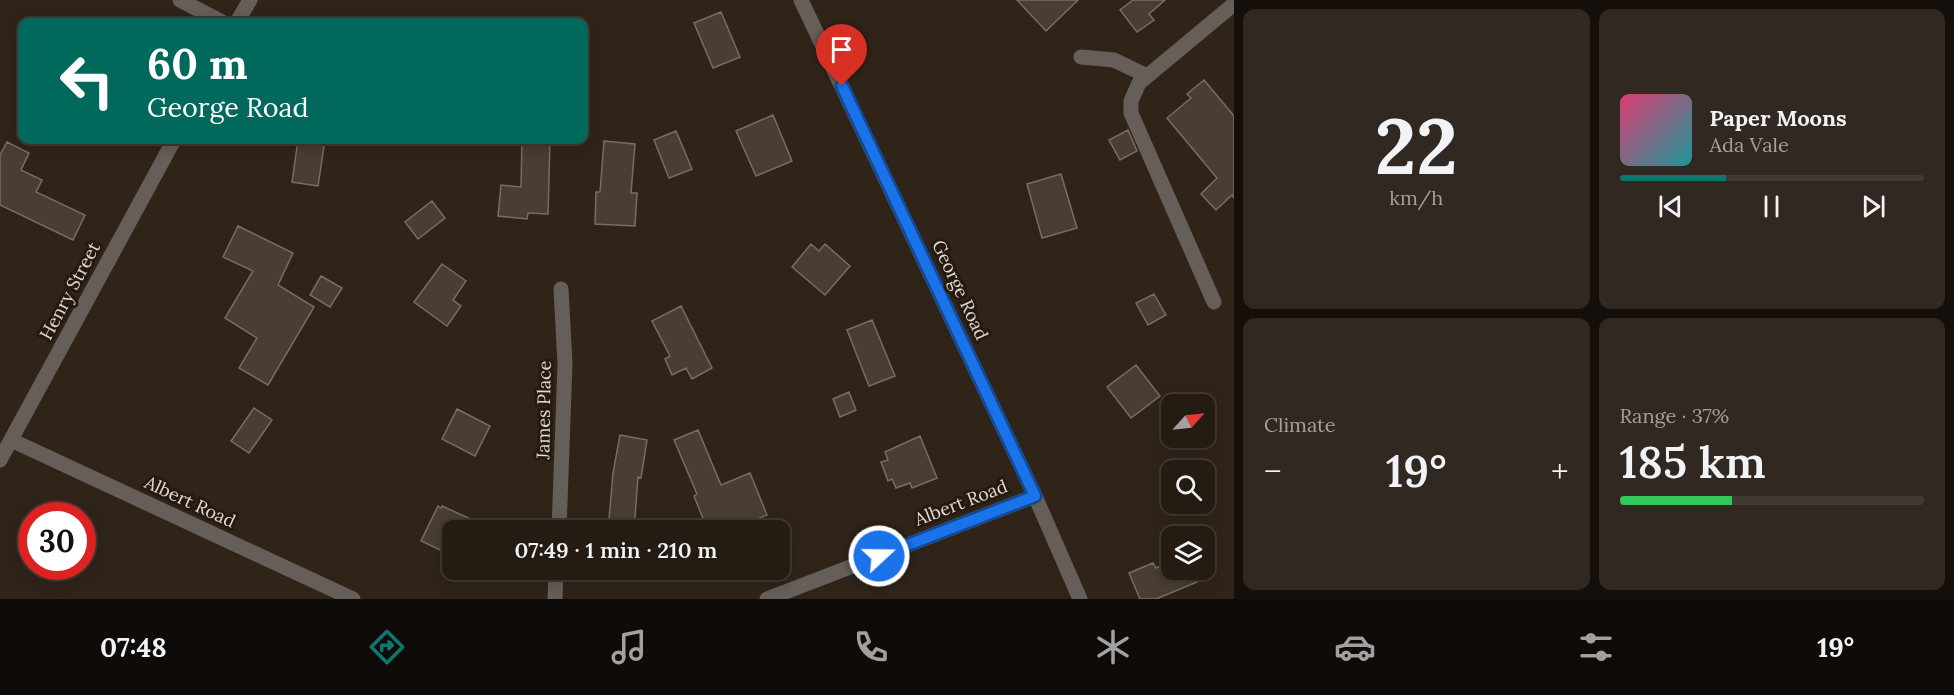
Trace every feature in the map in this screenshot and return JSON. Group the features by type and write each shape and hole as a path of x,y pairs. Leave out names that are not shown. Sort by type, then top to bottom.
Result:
{"street":[{"path":"180,0 214,18"},
{"path":"239,18 249,0"},
{"name":"George Road","path":"801,0 1035,496 1080,599"},
{"path":"1214,302 1131,113 1135,91 1147,76 1234,4"},
{"path":"1081,57 1114,60 1147,76"},
{"name":"Henry Street","path":"0,460 172,144"},
{"name":"James Place","path":"559,520 565,364 561,289"},
{"name":"Albert Road","path":"11,440 353,599"},
{"name":"Albert Road","path":"767,599 1035,496"},
{"path":"555,599 556,580"}],"building":[{"path":"1017,0 1078,0 1046,31"},
{"path":"1133,0 1165,0 1149,14 1154,20 1137,32 1120,10"},
{"path":"721,12 740,57 713,68 694,23"},
{"path":"1204,80 1234,116 1234,198 1232,195 1216,210 1201,194 1217,178 1167,118 1191,98 1187,94"},
{"path":"773,115 792,161 756,176 736,131"},
{"path":"1128,130 1137,151 1120,160 1109,140"},
{"path":"676,131 692,169 669,178 654,140"},
{"path":"604,141 635,144 631,193 637,193 635,226 595,224 596,192 600,192"},
{"path":"7,142 29,153 21,170 42,180 36,192 85,215 73,240 0,205 0,155"},
{"path":"297,144 324,144 318,186 292,182"},
{"path":"522,144 550,144 548,214 528,213 527,219 498,216 501,185 521,187"},
{"path":"1061,174 1077,228 1042,238 1027,184"},
{"path":"432,201 445,218 418,239 405,222"},
{"path":"238,226 293,253 278,285 314,307 268,385 239,368 257,338 225,318 253,271 223,257"},
{"path":"811,244 819,251 825,244 850,266 825,295 792,267"},
{"path":"442,264 466,281 453,300 461,306 447,326 414,302"},
{"path":"321,276 342,288 330,307 310,295"},
{"path":"1154,294 1166,315 1148,325 1136,303"},
{"path":"681,306 712,368 692,379 686,368 672,375 665,359 670,356 652,321"},
{"path":"872,320 895,376 869,386 847,330"},
{"path":"1136,365 1160,396 1131,418 1107,387"},
{"path":"849,392 856,410 840,417 833,399"},
{"path":"254,408 272,420 249,453 231,441"},
{"path":"457,409 490,426 475,456 442,439"},
{"path":"698,430 721,485 750,473 767,515 755,520 704,520 694,496 697,494 674,440"},
{"path":"620,435 647,440 641,478 638,477 635,520 609,520 613,473"},
{"path":"920,436 937,478 912,488 910,483 896,488 892,479 888,481 881,462 888,460 885,452"},
{"path":"438,506 473,520 442,520 442,551 421,541"},
{"path":"1153,563 1156,568 1161,566 1161,580 1196,580 1197,582 1156,599 1140,599 1129,573"}],"route":[{"path":"842,86 1035,496 879,556"}]}
